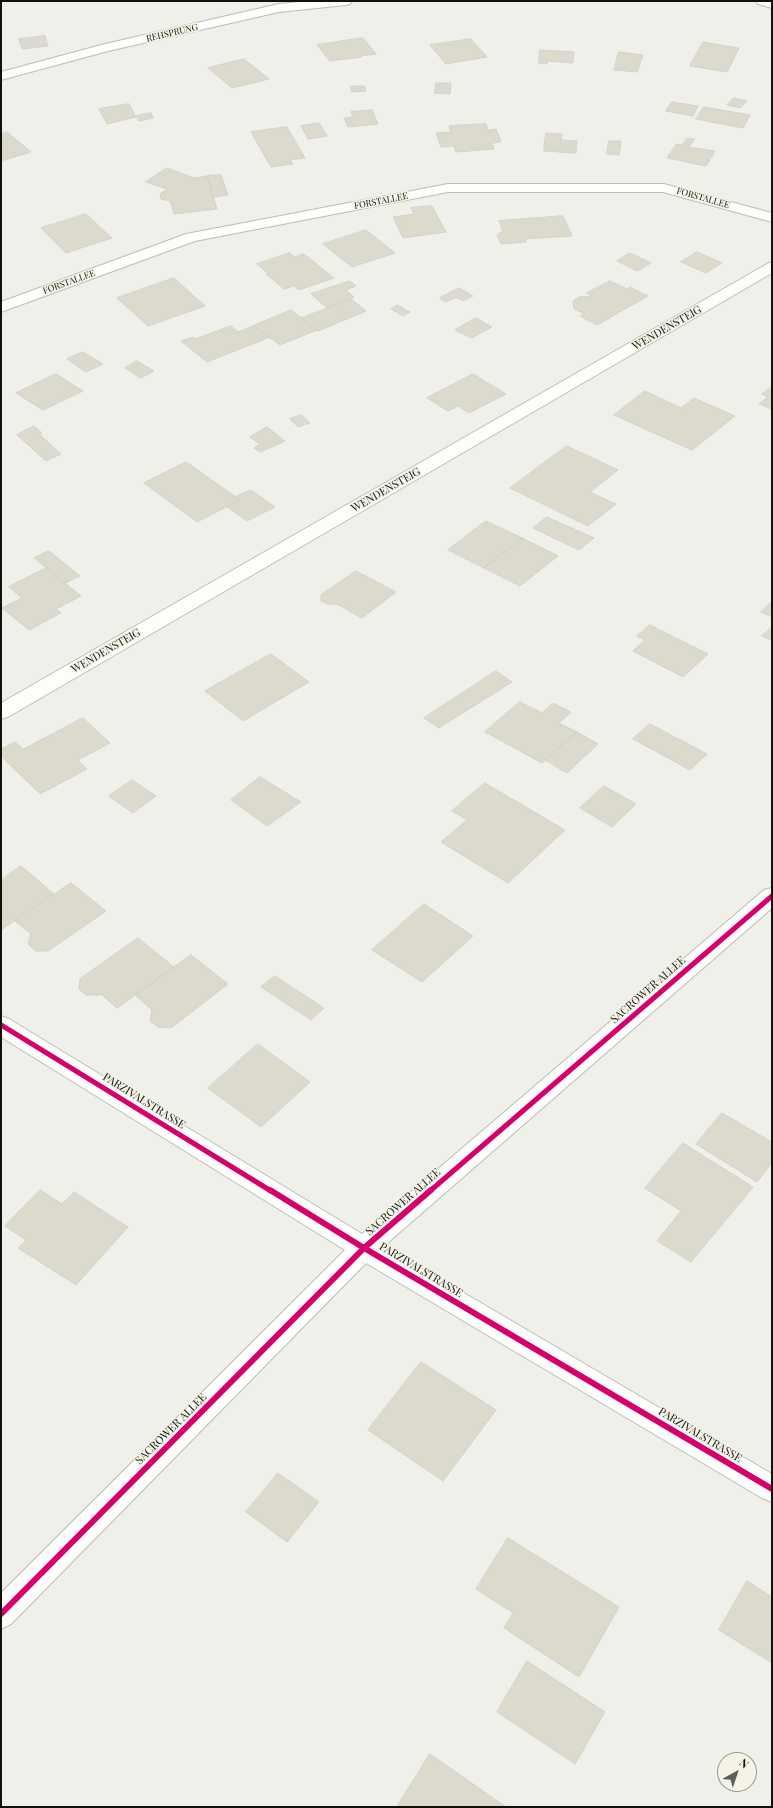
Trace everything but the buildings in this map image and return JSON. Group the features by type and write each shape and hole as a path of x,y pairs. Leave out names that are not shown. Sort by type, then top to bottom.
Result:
{"street":[{"name":"REHSPRUNG","path":"1,76 104,48 279,8 346,1"},
{"path":"762,1 772,4"},
{"name":"FORSTALLEE","path":"1,307 191,237 448,188 664,188 772,218"},
{"name":"WENDENSTEIG","path":"1,712 772,267"},
{"name":"SACROWER ALLEE","path":"1,1614 364,1248 772,896"},
{"name":"PARZIVALSTRASSE","path":"1,1025 364,1248 772,1489"}],"cycle path":[{"path":"1,1614 364,1248 772,896"},
{"path":"1,1025 364,1248 772,1489"}]}
